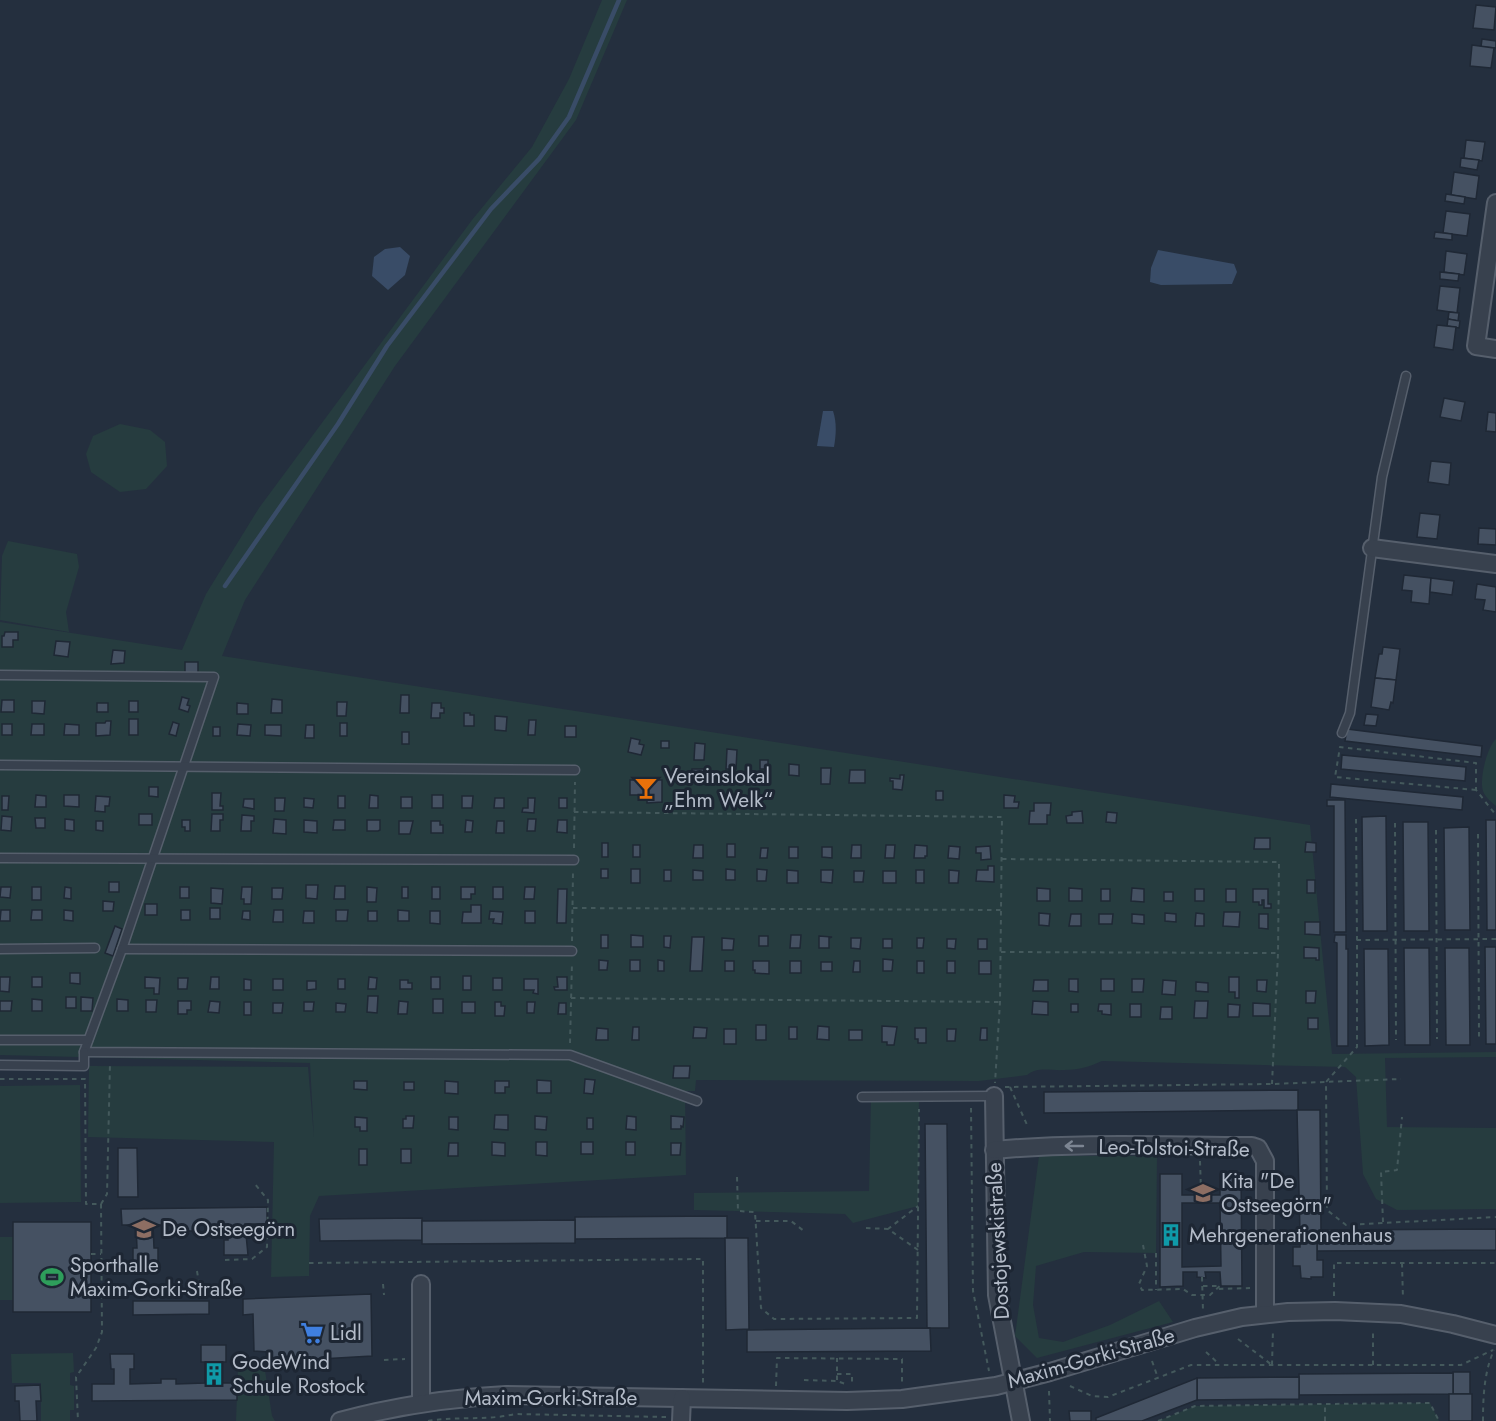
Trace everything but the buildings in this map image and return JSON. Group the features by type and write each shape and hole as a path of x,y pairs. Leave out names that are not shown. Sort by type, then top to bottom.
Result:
{"street":[{"path":"1496,203 1476,346 1496,349"},
{"path":"1371,548 1496,564"},
{"name":"Dostojewskistraße","path":"994,1091 997,1295 1021,1421"},
{"name":"Leo-Tolstoi-Straße","path":"994,1150 1039,1146 1252,1146 1262,1153 1265,1161 1264,1314"},
{"path":"421,1284 422,1403"},
{"name":"Maxim-Gorki-Straße","path":"340,1421 374,1411 422,1403 506,1395 847,1401 902,1399 1015,1382 1195,1328 1264,1314 1328,1311 1394,1313 1453,1324 1495,1342"},
{"path":"681,1419 682,1398"}],"lane":[{"path":"1342,733 1350,713 1382,477 1406,376"},
{"path":"0,675 214,677 122,949 88,1040 84,1052 84,1066 0,1065"},
{"path":"0,765 575,770"},
{"path":"0,858 574,860"},
{"path":"0,949 95,948"},
{"path":"122,949 572,951"},
{"path":"0,1040 88,1040"},
{"path":"84,1052 570,1055 697,1101"},
{"path":"862,1097 971,1096 994,1091"}],"path":[{"path":"1476,790 1335,777 1340,747 1476,764 1476,790 1496,815"},
{"path":"570,1055 575,770"},
{"path":"574,812 1002,818 1000,1002 994,1091 1010,1087 1272,1084 1401,1079"},
{"path":"1356,819 1357,1047 1326,1082 1327,1210 1346,1225 1496,1217"},
{"path":"1395,823 1396,1040"},
{"path":"1436,830 1437,1039"},
{"path":"1478,834 1479,1037"},
{"path":"1002,859 1279,862 1278,953 1272,1084"},
{"path":"573,908 1001,910"},
{"path":"1357,940 1496,939"},
{"path":"1001,952 1278,953"},
{"path":"571,998 1000,1002"},
{"path":"78,1421 76,1377 96,1348 102,1332 101,1204 107,1194 110,1063"},
{"path":"0,1079 85,1079 86,1204 101,1204"},
{"path":"1010,1087 1028,1127"},
{"path":"971,1096 973,1291 989,1372"},
{"path":"737,1177 738,1211 755,1212 761,1308 774,1319 916,1318 919,1097"},
{"path":"1383,1222 1381,1172 1397,1170 1402,1117"},
{"path":"1200,1146 1201,1190"},
{"path":"225,1260 252,1259 267,1246 268,1200 255,1184"},
{"path":"888,1229 918,1206"},
{"path":"756,1221 791,1221 804,1231"},
{"path":"866,1228 888,1229 918,1250"},
{"path":"1143,1245 1147,1266 1139,1284 1142,1290 1183,1289 1192,1295 1210,1295 1219,1285"},
{"path":"1156,1253 1156,1290"},
{"path":"90,1254 101,1254"},
{"path":"309,1263 703,1259 703,1383"},
{"path":"1334,1296 1334,1263 1496,1263"},
{"path":"1402,1263 1403,1299"},
{"path":"197,1271 200,1290"},
{"path":"1202,1278 1203,1316"},
{"path":"383,1284 384,1295"},
{"path":"1219,1285 1218,1289 1265,1287"},
{"path":"1203,1286 1219,1285"},
{"path":"1272,1365 1273,1330"},
{"path":"1373,1331 1373,1365"},
{"path":"1238,1339 1272,1365"},
{"path":"1070,1386 1092,1396 1108,1397 1191,1365 1461,1365 1495,1342"},
{"path":"1483,1421 1483,1398 1495,1342"},
{"path":"1206,1352 1220,1365"},
{"path":"804,1380 837,1381 837,1358"},
{"path":"384,1360 421,1359"},
{"path":"776,1386 777,1359 902,1359 902,1399"},
{"path":"1152,1361 1158,1378"},
{"path":"837,1374 852,1374 852,1386"},
{"path":"1049,1391 1050,1421"},
{"path":"1158,1421 1195,1406 1430,1403 1439,1421"},
{"path":"1325,1404 1325,1421"},
{"path":"428,1421 444,1418 465,1421 505,1420 515,1414 681,1419"},
{"path":"570,1415 570,1421"}],"green space":[{"path":"602,0 627,0 576,120 395,366 245,600 222,656 1310,825 1332,1054 1496,1052 1496,1057 1385,1058 1387,1127 1496,1128 1496,1209 1397,1210 1376,1199 1363,1174 1356,1077 1345,1067 1102,1061 1079,1069 1040,1070 1027,1075 979,1081 696,1080 695,1091 685,1091 686,1175 319,1196 310,1216 309,1276 271,1277 274,1142 88,1137 89,1066 308,1067 314,1138 310,1063 0,1055 0,622 182,650 206,594 259,508 472,220 532,147 569,79"},
{"path":"120,424 150,430 165,442 167,466 146,489 120,492 91,472 86,454 93,436"},
{"path":"8,541 77,554 79,567 66,612 69,632 0,620 2,556"},
{"path":"1496,739 1496,806 1485,795 1482,786 1487,756"},
{"path":"80,1085 81,1202 0,1203 0,1086"},
{"path":"871,1097 919,1097 918,1206 853,1223 845,1214 694,1210 694,1193 869,1191"},
{"path":"1039,1156 1157,1156 1156,1253 1084,1252 1036,1266 1033,1305 1039,1338 1063,1342 1110,1325 1159,1301 1173,1322 1037,1358 1015,1336"},
{"path":"0,1237 13,1237 14,1300 0,1300"},
{"path":"73,1353 74,1372 70,1373 70,1385 74,1386 74,1410 70,1410 70,1421 41,1421 41,1383 12,1383 11,1354"},
{"path":"250,1361 264,1364 272,1416 275,1421 236,1421 238,1367"},
{"path":"1430,1403 1439,1421 1158,1421 1195,1406"}],"water":[{"path":"400,247 410,256 405,275 388,290 372,276 374,257 385,249"},
{"path":"1158,250 1234,264 1237,272 1232,284 1161,285 1150,282 1151,268"},
{"path":"823,411 833,411 836,429 834,447 817,446"}],"waterway":[{"path":"225,586 338,424 387,346 491,209 539,159 569,117 619,0"}],"place":[{"name":"Vereinslokal „Ehm Welk“","path":"646,788"},
{"name":"Kita \"De Ostseegörn\"","path":"1203,1193"},
{"name":"De Ostseegörn","path":"144,1229"},
{"name":"Mehrgenerationenhaus","path":"1171,1235"},
{"name":"Sporthalle Maxim-Gorki-Straße","path":"52,1277"},
{"name":"Lidl","path":"312,1333"},
{"name":"GodeWind Schule Rostock","path":"214,1374"}]}
